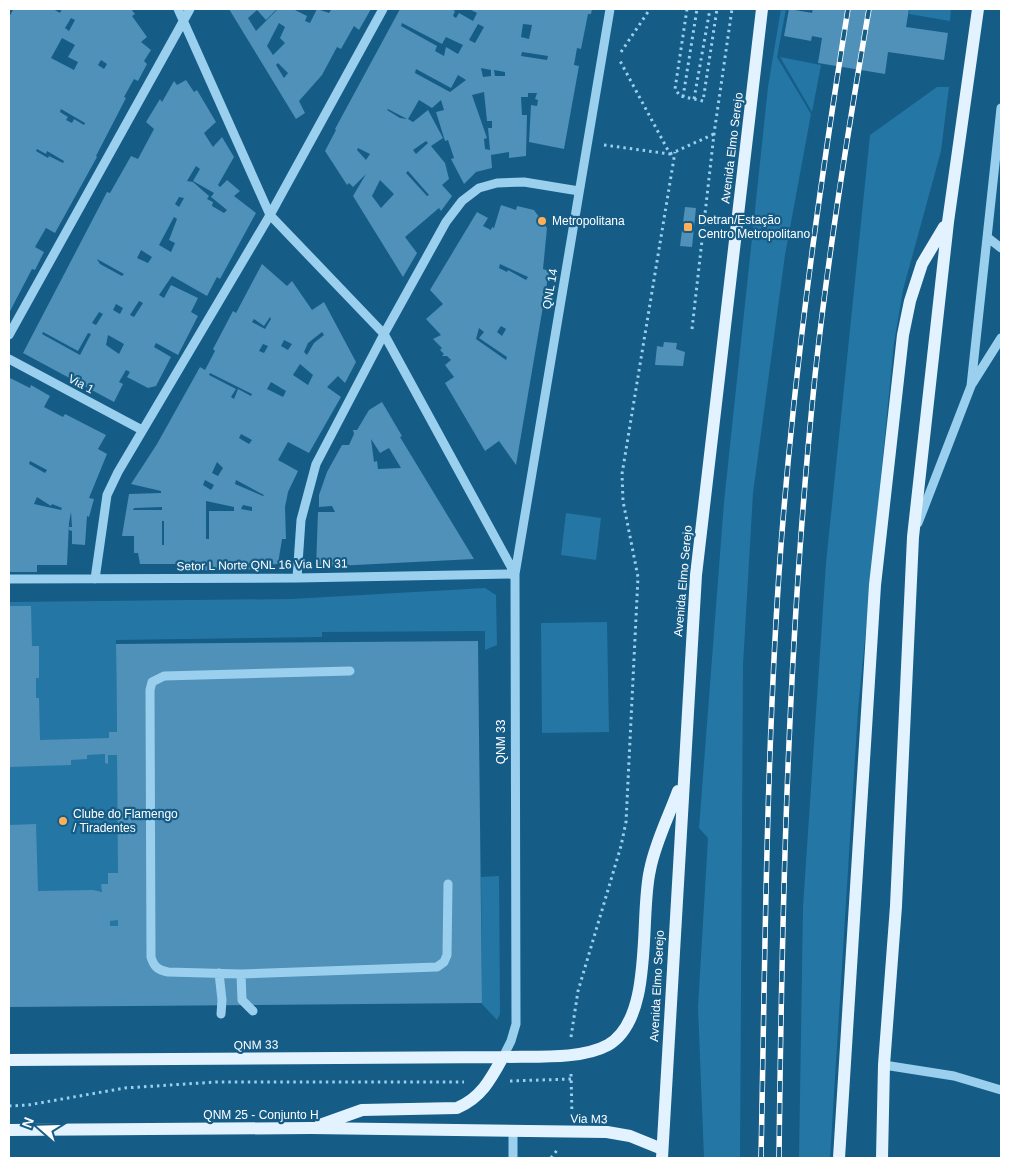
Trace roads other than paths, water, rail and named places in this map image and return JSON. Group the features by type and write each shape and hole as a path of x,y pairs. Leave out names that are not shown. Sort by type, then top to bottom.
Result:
{"main road":[{"name":"Avenida Elmo Serejo","path":"662,1154 696,574 762,9"},
{"path":"882,1158 884,1064 896,906 912,538 948,222 978,9"},
{"path":"839,1158 875,585 902,344 910,300 922,264 948,222"},
{"name":"QNM 33","path":"9,1060 503,1057 570,1055 599,1050 610,1044 626,1024 640,988 650,870 683,777"},
{"path":"311,1128 362,1110 457,1108 475,1098 489,1082 503,1057"},
{"path":"9,1069 42,1059"},
{"name":"QNM 25 - Conjunto H","path":"9,1130 311,1128 513,1130"},
{"name":"Via M3","path":"513,1130 607,1132 630,1136 662,1154"}],"street":[{"path":"178,9 270,215 384,334 515,574"},
{"path":"9,335 190,9"},
{"path":"95,579 108,495 142,430 270,215 383,9"},
{"name":"QNL 14","path":"515,574 610,9"},
{"path":"971,386 1001,108"},
{"path":"297,578 301,520 316,464 384,334 446,222 462,201 479,188 497,183 524,182 579,190"},
{"path":"986,237 1001,248"},
{"path":"912,538 971,386 1001,338"},
{"name":"Via 1","path":"9,359 142,430"},
{"name":"Setor L Norte QNL 16 Via LN 31","path":"9,579 297,578 515,574"},
{"name":"QNM 33","path":"503,1057 511,1042 516,1024 515,574"},
{"path":"350,671 164,676 152,682 149,699 151,957 154,965 168,972 240,974 437,967 444,962 447,955 448,884"},
{"path":"219,973 222,1000 221,1014"},
{"path":"240,974 242,1000 253,1012"},
{"path":"884,1064 954,1076 1001,1090"},
{"path":"513,1130 514,1158"}],"railway":[{"path":"761,1158 771,719 784,502 807,290 826,149 848,9"},
{"path":"779,1158 788,767 798,571 815,376 826,284 846,146 869,9"}],"place":[{"name":"Metropolitana","path":"542,221"},
{"name":"Detran/Estação Centro Metropolitano","path":"688,227"},
{"name":"Clube do Flamengo / Tiradentes","path":"63,821"}]}
